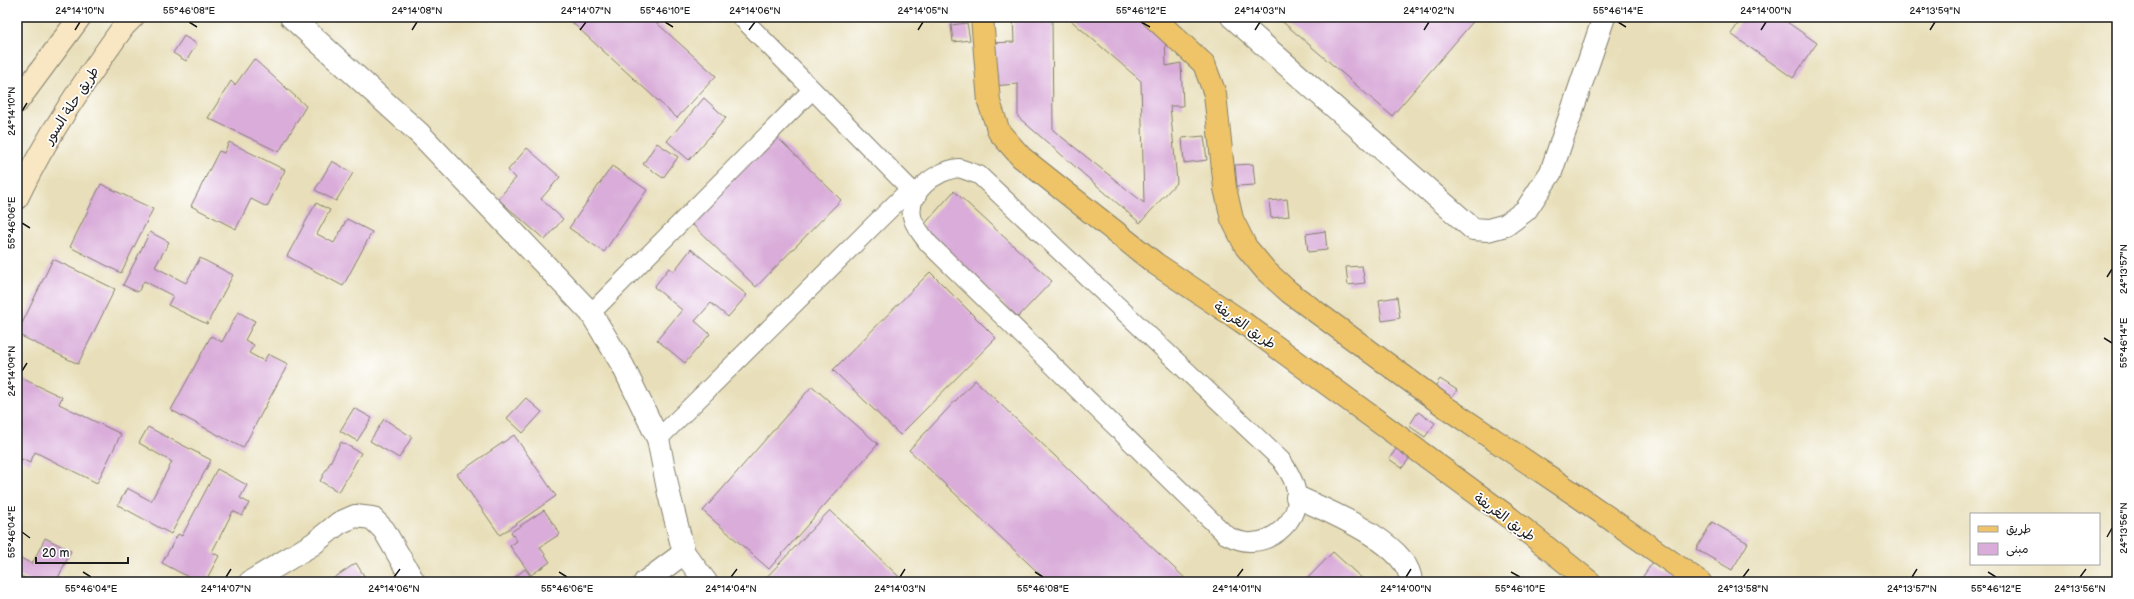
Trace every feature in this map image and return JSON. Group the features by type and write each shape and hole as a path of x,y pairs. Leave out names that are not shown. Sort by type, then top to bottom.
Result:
{"main road":[{"path":"17,102 80,17"},
{"name":"طريق حلة السور","path":"17,198 32,166 73,97 124,26 133,17"},
{"name":"طريق الغريفة","path":"982,17 988,102 999,132 1021,157 1156,264 1247,326 1510,518 1590,582"},
{"path":"1153,17 1204,64 1215,94 1225,188 1232,219 1246,247 1266,271 1289,292 1447,408 1579,497 1700,582"}],"street":[{"path":"291,17 420,134 591,313 624,366 658,439 669,494 684,553 706,582"},
{"path":"1232,17 1473,229 1488,230 1506,225 1526,210 1551,172 1604,17"},
{"path":"1297,497 1353,523 1389,546 1410,572 1410,582"},
{"path":"250,582 313,544 339,523 355,516 372,518 384,530 414,582"},
{"path":"645,582 684,553"}],"lane":[{"path":"742,17 812,90 914,192"},
{"path":"591,313 812,90"},
{"path":"658,439 914,192 934,176 948,169 959,168 979,175 1281,460 1290,472 1297,497 1294,512 1287,524 1266,540 1251,543 1226,535 928,243 913,219 912,212 914,192"}],"building":[{"path":"566,17 650,17 716,76 677,118"},
{"path":"1013,17 1052,17 1053,130 1144,203 1141,81 1067,17 1146,17 1165,34 1166,66 1181,63 1183,106 1170,106 1177,182 1140,223 1018,117 1018,84 992,86 990,43 1014,42"},
{"path":"1277,17 1477,17 1392,116"},
{"path":"1743,17 1780,17 1817,43 1793,78 1731,34"},
{"path":"967,23 970,40 953,42 951,25"},
{"path":"184,36 197,44 186,61 173,53"},
{"path":"254,59 306,106 279,152 208,118 231,81 235,85"},
{"path":"704,98 726,118 689,160 667,141"},
{"path":"774,134 841,200 756,287 689,221"},
{"path":"1204,136 1207,160 1184,163 1182,138"},
{"path":"229,142 285,170 267,207 251,199 236,229 191,206 219,151 224,153"},
{"path":"657,143 678,157 663,178 643,164"},
{"path":"527,148 560,177 541,199 563,219 545,240 498,199 516,178 508,170"},
{"path":"332,161 353,173 336,201 315,190"},
{"path":"1253,164 1255,185 1237,186 1235,165"},
{"path":"612,166 647,190 604,252 569,228"},
{"path":"101,184 153,209 121,273 70,247"},
{"path":"954,191 1052,281 1018,317 921,228"},
{"path":"1287,199 1289,216 1271,218 1269,201"},
{"path":"316,203 330,210 317,234 334,243 347,219 372,232 343,286 287,256"},
{"path":"1325,231 1327,250 1308,252 1306,234"},
{"path":"150,232 169,242 155,267 186,283 200,258 233,275 207,324 168,305 173,296 144,281 138,292 123,285"},
{"path":"691,249 747,295 728,317 711,303 695,321 710,334 685,363 657,340 682,310 654,287 669,268 674,271"},
{"path":"53,259 115,289 78,364 17,334"},
{"path":"1362,266 1365,283 1348,285 1346,267"},
{"path":"930,272 996,338 900,435 833,370"},
{"path":"1397,297 1400,318 1382,321 1379,300"},
{"path":"238,312 255,321 245,340 254,345 249,353 264,361 268,354 288,364 243,448 171,410 211,336 222,342"},
{"path":"17,376 62,397 59,404 121,434 97,483 35,452 30,463 17,457"},
{"path":"1440,379 1457,390 1448,403 1431,392"},
{"path":"975,380 1189,582 1048,582 909,450"},
{"path":"812,386 878,444 769,569 703,511"},
{"path":"526,398 542,412 523,433 507,418"},
{"path":"354,408 372,418 357,441 340,431"},
{"path":"1418,412 1435,423 1425,437 1409,426"},
{"path":"384,419 412,437 399,458 370,441"},
{"path":"148,427 211,460 171,534 118,505 127,488 151,501 172,462 139,443"},
{"path":"514,435 556,496 500,535 457,474"},
{"path":"341,442 361,453 339,492 320,481"},
{"path":"1398,446 1412,455 1402,468 1389,459"},
{"path":"217,469 247,485 240,498 249,503 242,516 233,511 212,552 219,556 205,582 198,582 162,563 178,534 182,536"},
{"path":"544,510 560,534 540,547 550,562 531,575 510,546 517,541 511,532"},
{"path":"830,510 895,573 905,582 762,582"},
{"path":"1712,522 1748,543 1732,570 1696,549"},
{"path":"45,538 71,551 56,582 33,582 17,574 17,556 32,564"},
{"path":"1333,552 1366,582 1304,582"},
{"path":"1653,562 1676,577 1673,582 1639,582"},
{"path":"356,563 368,582 328,582"},
{"path":"525,569 535,582 509,582"}]}
